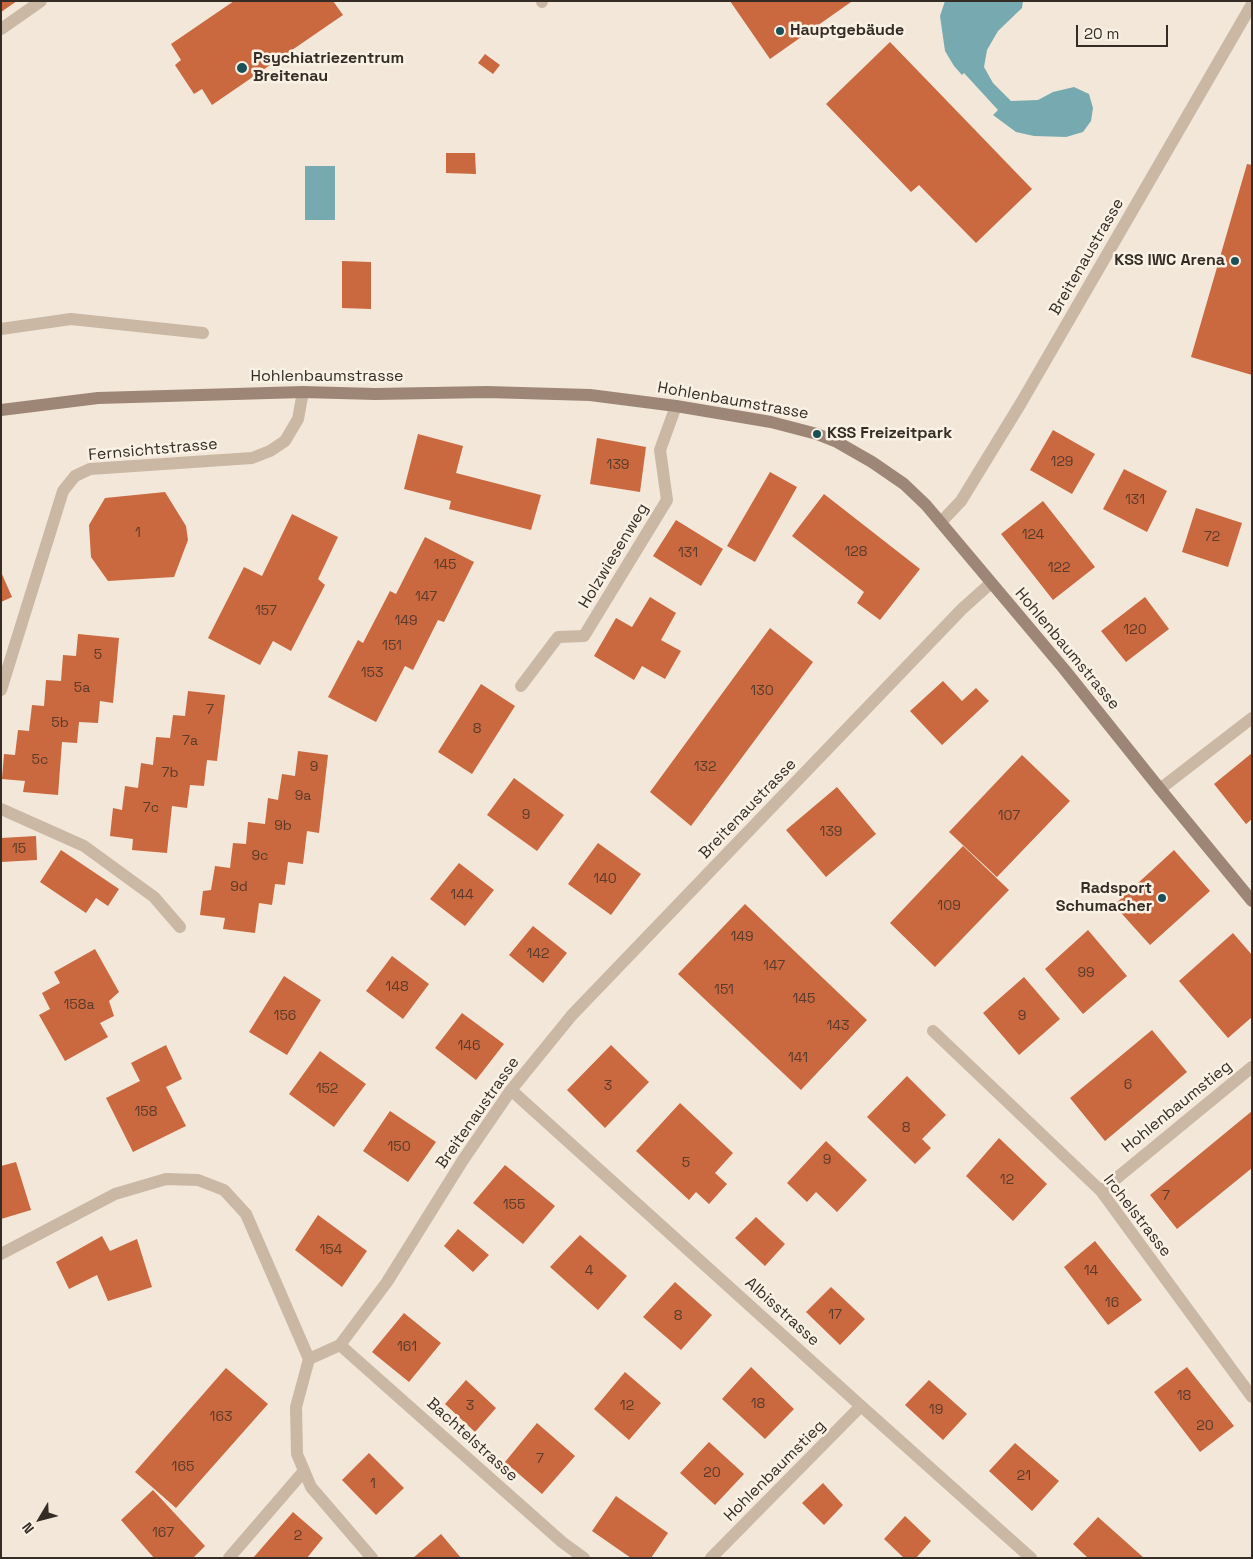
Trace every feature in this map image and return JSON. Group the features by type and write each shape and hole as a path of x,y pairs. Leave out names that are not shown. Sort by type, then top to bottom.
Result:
{"street":[{"path":"1,29 41,1"},
{"name":"Breitenaustrasse","path":"941,522 961,501 1021,403 1252,4"},
{"path":"1,329 71,319 202,334"},
{"name":"Hohlenbaumstrasse","path":"1,410 98,398 303,392 590,394 771,422 817,434 837,442 872,462 904,484 941,522 1064,669 1252,901"},
{"name":"Fernsichtstrasse","path":"1,690 63,491 75,476 90,469 252,458 270,451 285,441 298,419 303,392"},
{"name":"Holzwiesenweg","path":"521,686 558,637 584,636 667,500 660,450 676,406"},
{"name":"Breitenaustrasse","path":"309,1359 340,1345 387,1282 463,1160 511,1090 572,1015 962,609 991,583"},
{"path":"1160,789 1252,718"},
{"path":"1,809 84,846 154,898 180,926"},
{"name":"Irchelstrasse","path":"932,1031 1101,1191 1252,1397"},
{"name":"Hohlenbaumstieg","path":"1101,1191 1252,1067"},
{"name":"Albisstrasse","path":"511,1090 1031,1558"},
{"path":"1,1254 115,1194 166,1179 198,1180 224,1190 246,1214 309,1359 296,1407 297,1454 311,1487 372,1558"},
{"name":"Bachtelstrasse","path":"340,1345 562,1542 584,1558"},
{"name":"Hohlenbaumstieg","path":"711,1558 861,1406"},
{"path":"229,1558 304,1471"}],"water":[{"path":"945,1 1023,1 1022,8 998,31 987,50 984,67 993,83 1011,101 1038,100 1053,92 1074,87 1089,94 1093,108 1091,121 1083,132 1066,137 1034,136 1016,132 993,115 998,110 964,73 962,75 945,51 940,16"},
{"path":"305,166 335,166 335,220 305,220"}],"building":[{"path":"1,1 17,1 1,12"},
{"path":"234,1 333,1 343,15 212,105 202,89 194,94 175,65 181,60 171,44"},
{"name":"Hauptgebäude","path":"730,1 850,1 851,2 770,59"},
{"path":"890,42 1032,189 976,243 919,185 911,192 826,104"},
{"path":"485,54 500,65 493,74 478,63"},
{"path":"446,153 475,153 476,174 446,173"},
{"name":"KSS IWC Arena","path":"1247,164 1252,165 1252,375 1191,357"},
{"path":"342,261 371,262 371,309 342,308"},
{"path":"1053,430 1095,454 1072,494 1030,470"},
{"path":"418,434 463,446 456,473 541,495 531,530 449,509 451,501 404,489"},
{"path":"597,438 646,447 640,492 590,484"},
{"path":"1124,469 1167,491 1147,532 1103,509"},
{"path":"770,472 797,487 755,562 727,546"},
{"path":"165,492 186,526 188,540 174,577 108,581 91,557 89,525 105,498"},
{"path":"824,494 920,569 880,620 857,603 864,592 792,536"},
{"path":"1043,501 1095,567 1053,600 1001,534"},
{"path":"1196,508 1242,523 1228,567 1182,552"},
{"path":"292,514 338,537 318,579 325,585 291,651 273,641 260,665 208,638 244,567 262,576"},
{"path":"676,520 723,549 701,586 653,556"},
{"path":"425,537 474,562 444,622 438,620 413,670 405,666 376,722 328,697 358,640 363,643 390,591 396,594"},
{"path":"1,572 12,597 1,602"},
{"path":"650,597 676,613 661,640 681,651 665,679 642,666 634,680 594,656 616,618 632,627"},
{"path":"1145,597 1169,629 1126,662 1101,631"},
{"path":"770,628 813,662 691,826 650,792"},
{"path":"78,634 119,638 113,703 100,701 98,723 79,722 77,743 62,742 58,795 23,792 25,781 2,779 4,754 15,755 18,730 29,731 32,705 44,706 46,680 61,681 63,655 76,656"},
{"path":"943,681 962,701 976,688 989,701 942,745 910,711"},
{"path":"481,684 515,706 472,774 438,752"},
{"path":"188,691 225,695 217,761 207,760 204,786 190,785 187,808 172,806 167,853 132,850 133,839 110,836 113,808 122,810 125,786 138,788 141,763 153,765 156,737 170,738 173,715 185,716"},
{"path":"298,751 328,755 319,833 307,831 303,864 288,862 285,885 275,884 272,905 259,903 255,933 223,929 225,918 200,915 203,891 211,890 215,866 230,868 233,843 246,844 248,822 265,824 268,798 278,800 282,774 295,776"},
{"path":"1252,753 1252,819 1246,824 1214,784"},
{"path":"1022,755 1070,801 997,877 949,832"},
{"path":"514,778 564,815 537,851 487,815"},
{"path":"837,787 876,834 826,877 786,830"},
{"path":"36,836 37,860 1,862 1,838"},
{"path":"598,843 641,874 611,915 568,884"},
{"path":"963,846 1009,890 935,967 890,923"},
{"path":"61,850 119,889 108,906 96,898 86,913 40,882"},
{"name":"Radsport Schumacher","path":"1174,850 1210,891 1150,945 1114,905"},
{"path":"459,863 494,890 465,926 430,899"},
{"path":"745,904 867,1020 801,1090 678,974"},
{"path":"533,926 567,953 543,983 509,955"},
{"path":"1088,930 1127,976 1083,1014 1045,969"},
{"path":"1233,933 1252,955 1252,1017 1228,1038 1179,981"},
{"path":"95,949 119,992 109,1001 114,1016 100,1023 108,1037 65,1061 39,1015 50,1009 42,993 60,983 54,972"},
{"path":"392,956 429,984 403,1019 366,991"},
{"path":"284,976 321,1000 287,1055 249,1032"},
{"path":"1024,977 1060,1019 1019,1055 983,1013"},
{"path":"462,1013 504,1044 476,1080 435,1048"},
{"path":"1152,1030 1187,1072 1105,1141 1070,1098"},
{"path":"166,1045 182,1079 166,1087 186,1126 133,1152 106,1098 140,1081 131,1063"},
{"path":"611,1045 649,1082 605,1128 567,1090"},
{"path":"320,1051 366,1084 334,1127 289,1094"},
{"path":"907,1076 946,1115 922,1139 931,1148 915,1164 867,1117"},
{"path":"680,1103 733,1153 715,1173 727,1184 709,1204 696,1192 689,1200 636,1151"},
{"path":"390,1111 436,1142 408,1182 363,1151"},
{"path":"1252,1111 1252,1168 1177,1229 1150,1195"},
{"path":"999,1138 1047,1184 1013,1221 966,1176"},
{"path":"826,1141 867,1180 837,1212 816,1192 807,1202 787,1183"},
{"path":"16,1162 31,1210 1,1219 1,1166"},
{"path":"505,1165 555,1206 523,1244 473,1203"},
{"path":"318,1215 367,1251 342,1287 295,1250"},
{"path":"756,1217 785,1244 765,1266 735,1238"},
{"path":"458,1229 489,1255 473,1272 444,1246"},
{"path":"580,1235 627,1276 598,1310 550,1267"},
{"path":"102,1236 110,1251 137,1239 152,1287 108,1301 97,1275 69,1289 56,1262"},
{"path":"1095,1241 1142,1300 1108,1325 1064,1267"},
{"path":"675,1282 712,1315 681,1350 643,1317"},
{"path":"831,1287 865,1319 840,1345 806,1312"},
{"path":"404,1313 441,1343 409,1382 372,1352"},
{"path":"751,1367 794,1409 765,1439 722,1399"},
{"path":"1187,1367 1234,1426 1200,1452 1154,1392"},
{"path":"226,1368 268,1404 176,1508 135,1472"},
{"path":"625,1372 661,1403 629,1440 594,1409"},
{"path":"466,1380 496,1408 475,1432 445,1404"},
{"path":"929,1380 967,1414 943,1440 905,1405"},
{"path":"537,1423 575,1456 542,1494 505,1462"},
{"path":"709,1442 744,1474 715,1505 680,1473"},
{"path":"1015,1443 1059,1481 1032,1511 989,1471"},
{"path":"369,1453 404,1488 376,1515 342,1480"},
{"path":"823,1483 843,1505 824,1525 802,1503"},
{"path":"153,1490 205,1546 193,1558 154,1558 121,1520"},
{"path":"616,1496 668,1533 651,1558 631,1558 592,1531"},
{"path":"293,1512 323,1538 307,1558 253,1558"},
{"path":"905,1516 931,1541 916,1558 904,1558 884,1539"},
{"path":"1098,1517 1144,1558 1088,1558 1073,1544"},
{"path":"441,1534 461,1558 413,1558"}],"place":[{"name":"Hauptgebäude","path":"780,31"},
{"name":"Psychiatriezentrum Breitenau","path":"242,68"},
{"name":"KSS IWC Arena","path":"1235,261"},
{"name":"KSS Freizeitpark","path":"817,434"},
{"name":"Radsport Schumacher","path":"1162,898"}]}
